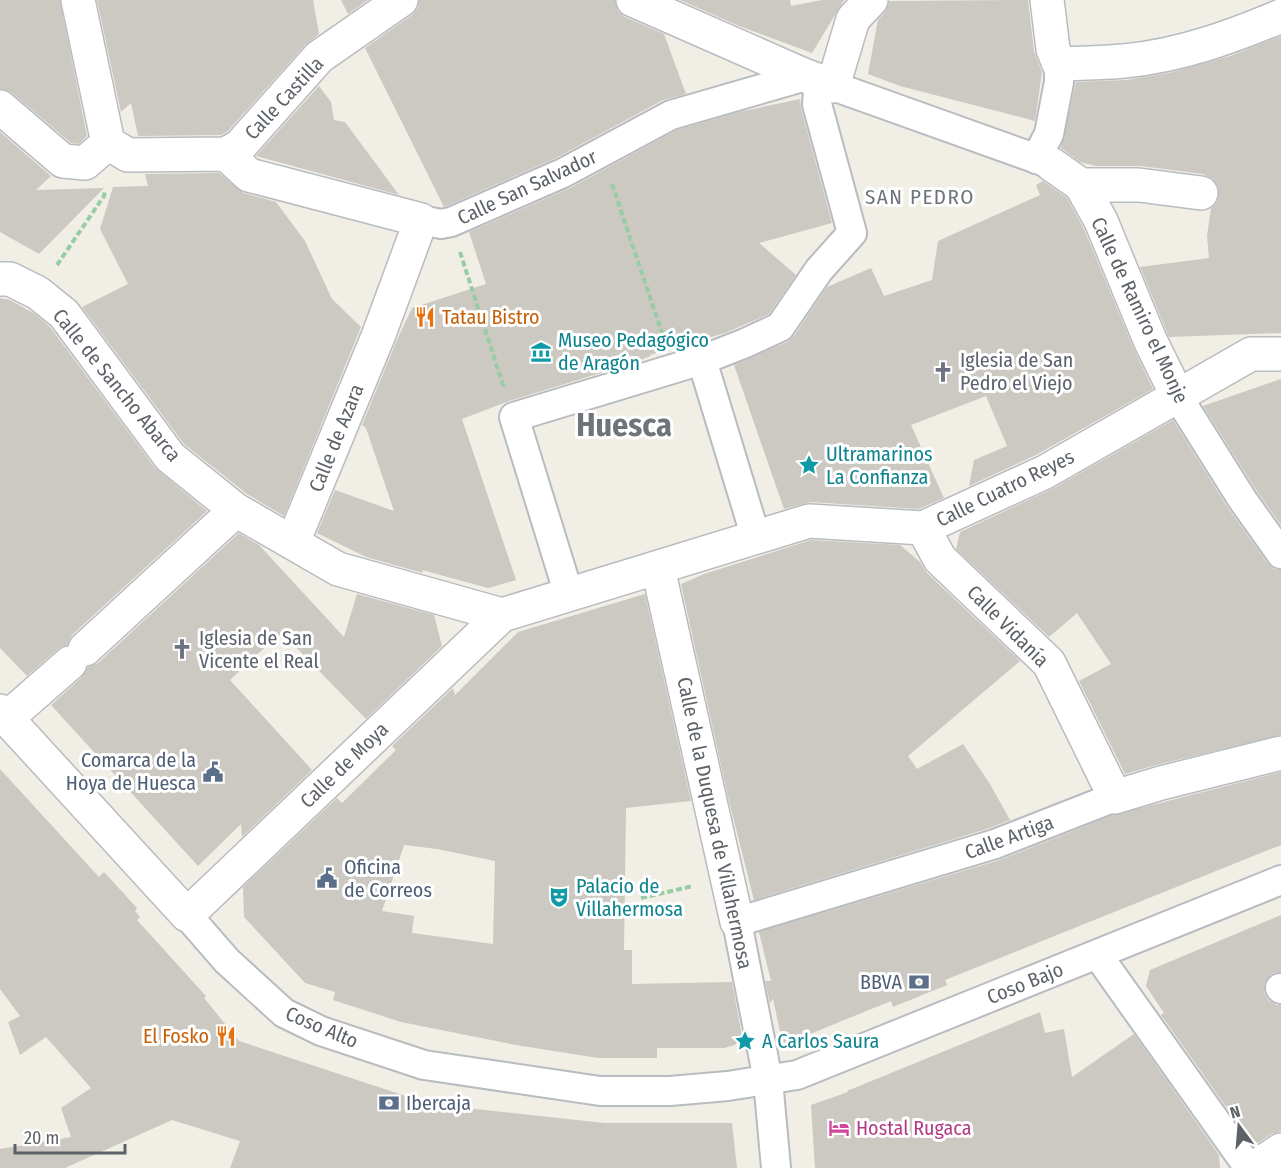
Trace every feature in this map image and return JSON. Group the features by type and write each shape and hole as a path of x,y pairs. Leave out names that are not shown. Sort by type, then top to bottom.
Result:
{"street":[{"path":"78,0 108,143 128,155 226,154 249,175 431,222"},
{"name":"Calle Castilla","path":"226,154 240,146 319,57 401,0"},
{"path":"569,595 514,417 714,355 780,327 819,270 852,233 817,104 819,81 853,19 871,0"},
{"path":"642,4 819,81 1043,161 1059,82 1059,64 1053,49 1047,0"},
{"path":"1059,64 1125,61 1178,52 1233,36 1281,16"},
{"name":"Calle San Salvador","path":"431,222 451,222 562,173 671,115 819,81"},
{"path":"0,107 63,161 85,163 108,143"},
{"name":"Calle de Ramiro el Monje","path":"1043,161 1081,185 1101,221 1150,340 1178,397 1242,499 1281,554"},
{"path":"1081,185 1139,185 1201,193"},
{"name":"Calle de Azara","path":"293,542 379,334 431,222"},
{"name":"Calle de Sancho Abarca","path":"0,279 10,279 38,293 64,314 170,457 236,510 338,569 514,611"},
{"name":"Calle Cuatro Reyes","path":"514,611 809,521 923,528 1045,472 1251,354 1281,354"},
{"path":"714,355 770,533"},
{"path":"4,715 78,656 236,510"},
{"name":"Calle Vidanía","path":"923,528 940,560 1048,663 1114,797"},
{"name":"Calle de la Duquesa de Villahermosa","path":"658,568 737,922 768,1080 776,1168"},
{"name":"Calle de Moya","path":"187,915 514,611"},
{"name":"Coso Alto","path":"4,715 227,961 284,1013 321,1031 424,1065 600,1091 670,1091 768,1080"},
{"name":"Calle Artiga","path":"737,922 995,844 1114,797 1281,753"},
{"name":"Coso Bajo","path":"768,1080 797,1075 1281,880"},
{"path":"1097,954 1249,1168"},
{"path":"1254,1168 1281,1150"}],"path":[{"path":"612,183 675,367"},
{"path":"38,293 104,196"},
{"path":"472,289 514,417"},
{"path":"641,898 727,877"}],"building":[{"path":"0,0 60,0 87,136 79,144 71,143 12,93 0,89"},
{"path":"97,0 313,0 319,34 305,45 228,131 221,135 138,136 131,103 121,112"},
{"path":"341,0 368,0 348,14"},
{"path":"419,0 615,0 618,11 625,17 664,34 686,94 663,100 556,158 444,207 365,48 412,15 418,8"},
{"path":"680,0 790,0 791,6 822,0 844,0 812,53 739,26"},
{"path":"1028,0 1034,51 1042,72 1035,121 900,86 868,74 878,20 885,12 889,1"},
{"path":"1281,36 1281,333 1169,337 1140,267 1209,258 1207,236 1211,208 1216,204 1219,196 1218,186 1213,179 1203,174 1141,166 1096,166 1080,162 1061,148 1076,82 1126,80 1169,73 1230,56"},
{"path":"319,86 331,102 334,120 345,122 399,195 256,156"},
{"path":"800,99 832,223 759,243 796,275 769,314 725,333 509,401 462,419 516,580 488,588 422,570 423,573 366,557 317,533 335,490 394,511 366,428 362,425 412,308 486,284 469,232 570,188 677,130 739,112"},
{"path":"0,132 51,176 36,190 104,188 39,254 0,232"},
{"path":"219,173 244,193 276,202 305,241 332,299 361,327 284,516 247,494 184,444 82,307 128,284 100,229 113,187 148,186 145,174"},
{"path":"1043,181 1067,198 1084,229 1153,389 1036,455 969,486 974,460 1007,446 986,396 911,425 944,498 919,509 810,502 784,509 734,365 787,342 794,336 827,287 871,268 884,296 932,280 938,241 1040,195 1036,185"},
{"path":"0,298 10,300 35,314 50,327 155,468 207,511 72,635 67,645 58,649 27,676 0,648"},
{"path":"1281,379 1281,525 1203,406"},
{"path":"1173,420 1228,508 1268,564 1274,569 1281,570 1281,735 1125,774 1079,681 1111,664 1077,613 1049,637 956,549 960,532 1054,488"},
{"path":"239,533 259,545 344,637 357,594 434,615 442,646 366,719 282,633 254,657 230,680 312,770 242,837 241,824 198,866 51,705 82,677 88,667 98,663"},
{"path":"811,540 900,545 1020,661 908,756 917,769 963,744 990,784 1010,820 754,900 728,797 681,584 704,574"},
{"path":"645,594 691,801 626,808 624,950 632,950 632,984 732,982 742,1036 735,1045 724,1048 657,1048 657,1058 598,1058 516,1045 401,1022 333,1000 335,992 305,983 244,917 243,887 337,798 342,803 396,750 392,746 453,688 455,695 518,632","holes":["404,845 495,861 493,944 412,933 414,916 382,911"]},
{"path":"0,769 99,877 104,872 137,908 135,911 140,917 137,920 206,996 204,998 239,1041 430,1104 604,1123 732,1123 737,1168 230,1168 240,1141 172,1120 65,1168 0,1168 0,1149 71,1137 61,1108 91,1088 46,1037 20,1055 8,1022 20,1016 0,989"},
{"path":"1281,772 1281,845 945,980 947,985 893,1007 891,1001 783,1045 773,999 770,1003 765,981 771,981 759,932 1000,860 1113,815"},
{"path":"1281,915 1281,972 1275,972 1269,976 1264,984 1264,993 1268,1000 1281,1005 1281,1131 1271,1134 1258,1143 1249,1139 1161,1015 1164,1013 1146,986 1150,970"},
{"path":"1040,1012 1045,1033 1064,1029 1072,1077 1134,1034 1219,1155 1220,1168 815,1168 811,1105 848,1092"}],"place":[{"name":"Tatau Bistro","path":"425,317"},
{"name":"Museo Pedagógico de Aragón","path":"541,352"},
{"name":"Iglesia de San Pedro el Viejo","path":"943,372"},
{"name":"Ultramarinos La Confianza","path":"809,465"},
{"name":"Iglesia de San Vicente el Real","path":"182,649"},
{"name":"Comarca de la Hoya de Huesca","path":"213,772"},
{"name":"Oficina de Correos","path":"327,878"},
{"name":"Palacio de Villahermosa","path":"559,897"},
{"name":"BBVA","path":"919,982"},
{"name":"El Fosko","path":"226,1036"},
{"name":"A Carlos Saura","path":"745,1041"},
{"name":"Ibercaja","path":"389,1103"},
{"name":"Hostal Rugaca","path":"839,1128"}],"district":[{"name":"SAN PEDRO","path":"920,197"},
{"name":"Huesca","path":"624,425"}]}
